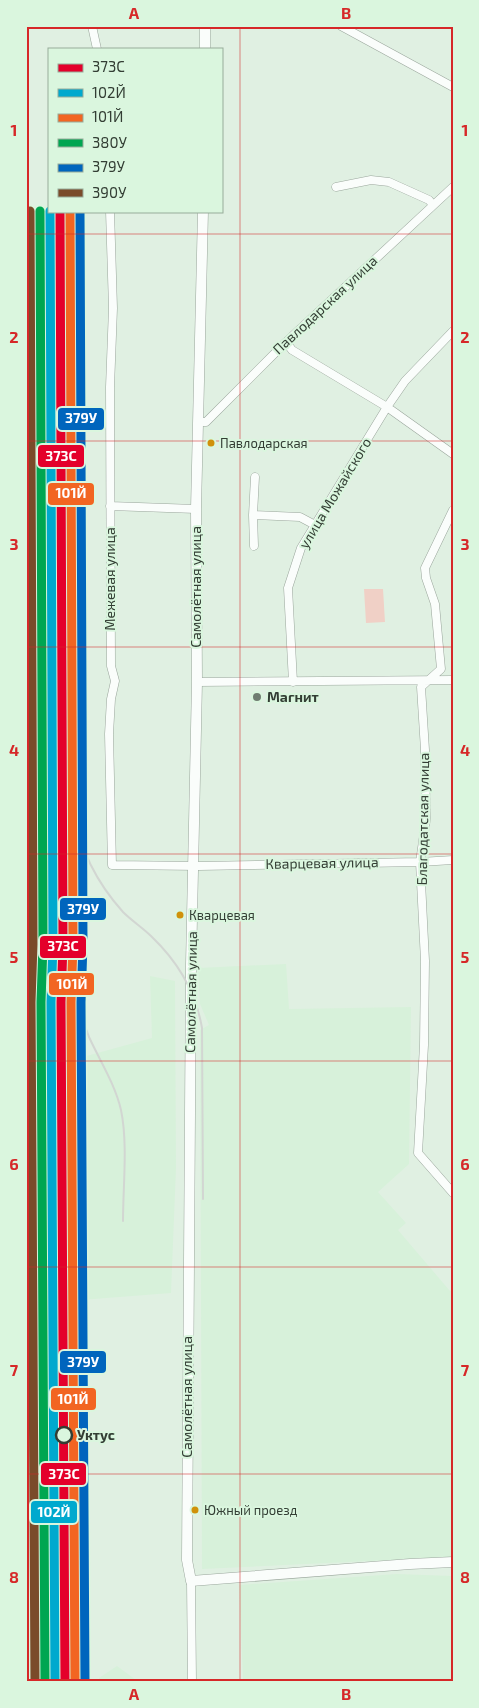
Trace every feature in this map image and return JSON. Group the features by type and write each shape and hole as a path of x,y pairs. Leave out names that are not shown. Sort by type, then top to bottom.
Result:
{"main road":[{"path":"205,48 206,26"},
{"name":"Самолётная улица","path":"191,1581 187,1560 186,1488 192,866 196,682 196,508 203,212"},
{"path":"191,1581 453,1562"}],"street":[{"path":"92,26 97,48"},
{"path":"341,26 453,86"},
{"path":"336,187 370,180 389,182 429,200 433,204"},
{"name":"Павлодарская улица","path":"199,422 206,422 286,342 453,187"},
{"name":"Межевая улица","path":"110,212 113,308 110,387 111,666 115,681 111,699 108,734 112,865 192,866"},
{"name":"улица Можайского","path":"293,682 288,588 301,548 386,407 405,381 453,330"},
{"path":"286,342 292,350 386,407 453,454"},
{"path":"254,546 255,476"},
{"path":"110,506 196,508"},
{"name":"Благодатская улица","path":"453,510 425,568 426,578 435,604 441,669 421,687 425,750 426,820 420,862 425,961 424,1046 418,1153 453,1193"},
{"path":"253,514 300,516 315,525"},
{"path":"196,682 453,680"},
{"name":"Кварцевая улица","path":"192,866 453,860"},
{"name":"Самолётная улица","path":"191,1581 192,1682"}],"shaded area":[{"path":"364,589 383,589 385,622 366,623"},
{"path":"286,964 289,1009 411,1007 409,1164 378,1192 406,1223 398,1230 450,1291 453,1289 453,1557 202,1569 200,1030 209,1025 200,1004 198,968"},
{"path":"150,976 175,981 176,1168 171,1293 81,1300 75,1265 77,1077 82,1077 83,1057 152,1038"},
{"path":"397,1574 453,1576 453,1682 201,1682 201,1680 243,1679 239,1585"},
{"path":"117,1666 138,1682 99,1682 99,1678"}],"railway":[{"path":"69,487 67,719 69,1009"},
{"path":"26,770 30,794"},
{"path":"26,788 41,840 45,875 47,929"},
{"path":"73,811 80,839 97,877 123,912 152,937 170,957 190,990 195,1003 202,1028 203,1199"},
{"path":"26,836 40,877"},
{"path":"26,886 44,941 47,978 46,1019 39,1098 43,1682"},
{"path":"75,962 83,1019 89,1037 111,1082 121,1110 125,1151 123,1221"},
{"path":"26,991 33,1011 39,1042"},
{"path":"26,1193 35,1147"},
{"path":"34,1205 34,1270"},
{"path":"26,1383 35,1336"},
{"path":"26,1462 30,1447 35,1380"},
{"path":"26,1490 29,1455"},
{"path":"69,1674 69,1682"}],"transit line":[{"name":"390У","path":"30,211 33,944 31,1002 35,1682"},
{"name":"380У","path":"40,211 43,944 41,1002 45,1682"},
{"name":"102Й","path":"50,212 53,944 51,1002 55,1682"},
{"name":"373C","path":"60,212 63,944 61,1002 65,1682"},
{"name":"101Й","path":"70,212 73,944 71,1002 75,1682"},
{"name":"379У","path":"80,212 83,944 81,1002 85,1682"}],"place":[{"name":"Павлодарская","path":"211,443"},
{"name":"Магнит","path":"257,697"},
{"name":"Кварцевая","path":"180,915"},
{"name":"Уктус","path":"64,1435"},
{"name":"Южный проезд","path":"195,1510"}]}
